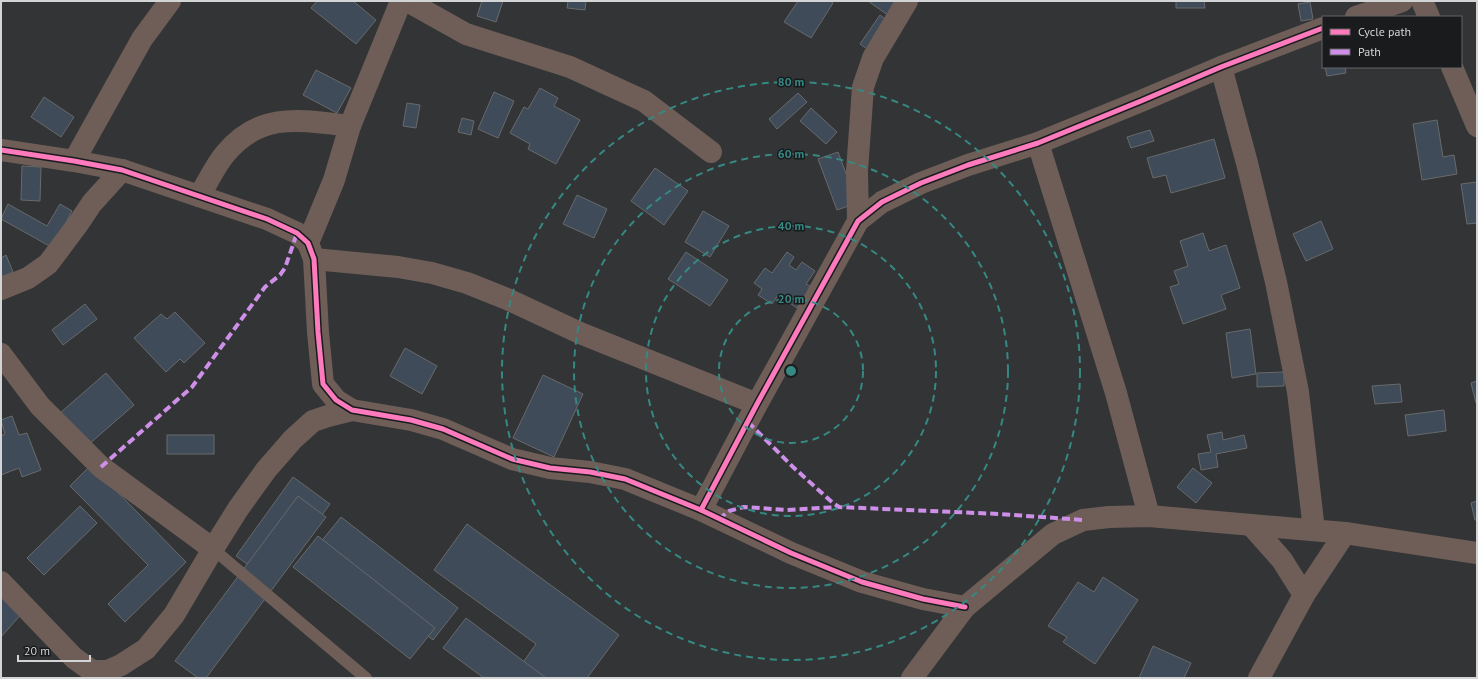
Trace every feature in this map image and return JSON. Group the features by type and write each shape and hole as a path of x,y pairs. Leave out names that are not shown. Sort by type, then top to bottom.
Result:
{"street":[{"path":"74,161 142,38 170,1"},
{"path":"313,421 323,384 311,251 350,126 400,1"},
{"path":"407,1 466,34 570,67 644,101 711,152"},
{"path":"858,221 857,171 862,88 874,58 907,1"},
{"path":"1359,16 1402,1"},
{"path":"1422,1 1430,16"},
{"path":"701,510 757,404 858,221 882,202 921,183 968,165 1038,143 1221,67 1322,28"},
{"path":"1221,67 1247,163 1276,282 1297,384 1314,530"},
{"path":"1452,68 1477,126"},
{"path":"199,196 224,154 247,133 260,126 278,121 309,121 350,126"},
{"path":"1038,143 1116,393 1150,516"},
{"path":"1,150 122,170 267,219 297,233 311,251 432,273 467,283 580,333 757,404"},
{"path":"1,289 28,278 48,264 92,203 122,170"},
{"path":"1,354 40,406 101,467 213,548"},
{"path":"323,384 336,400 352,410 411,420 443,429 519,461 550,468 590,472 625,479 701,510 791,552 862,582 923,599 965,607"},
{"path":"1,582 74,658 92,671 107,672 146,649 174,615 213,548 238,509 266,470 293,439 313,421 352,410"},
{"path":"912,678 965,607 1053,534 1083,520 1109,517 1150,516 1345,533 1477,553"},
{"path":"1251,525 1282,560 1304,595"},
{"path":"1259,678 1304,595 1345,533"}],"lane":[{"path":"213,548 366,678"}],"building":[{"path":"317,1 353,1 376,20 356,44 311,8"},
{"path":"482,1 503,1 496,22 477,16"},
{"path":"568,1 586,1 585,10 567,8"},
{"path":"798,1 830,1 833,3 811,38 784,22"},
{"path":"868,1 899,1 889,16"},
{"path":"1176,1 1204,1 1205,8 1176,8"},
{"path":"1310,2 1313,19 1301,21 1298,4"},
{"path":"880,15 890,23 870,51 860,44"},
{"path":"1325,68 1345,68 1346,73 1327,76"},
{"path":"316,70 351,88 337,113 303,95"},
{"path":"540,88 558,98 554,106 580,120 556,164 528,149 530,144 510,133 524,107 528,109"},
{"path":"494,92 514,101 498,138 478,129"},
{"path":"798,93 807,102 777,129 769,119"},
{"path":"44,97 74,117 61,137 31,117"},
{"path":"407,103 420,105 416,128 403,126"},
{"path":"811,108 837,132 826,144 800,121"},
{"path":"462,118 474,121 471,135 458,132"},
{"path":"1437,120 1443,157 1454,155 1457,174 1422,180 1413,124"},
{"path":"1150,130 1154,141 1131,148 1127,137"},
{"path":"1214,139 1225,178 1171,193 1166,175 1153,178 1147,158"},
{"path":"838,152 857,203 837,210 818,159"},
{"path":"22,166 41,167 40,201 21,200"},
{"path":"655,168 688,191 664,225 631,201"},
{"path":"1477,182 1477,223 1467,224 1461,184"},
{"path":"577,195 607,209 594,238 563,224"},
{"path":"8,204 47,226 60,204 72,211 53,248 1,219"},
{"path":"703,211 729,226 710,257 685,242"},
{"path":"1321,221 1333,249 1306,261 1293,234"},
{"path":"1203,233 1209,251 1226,245 1240,288 1221,295 1226,309 1183,324 1170,287 1179,284 1174,271 1188,266 1180,241"},
{"path":"686,252 728,280 710,306 668,279"},
{"path":"787,252 794,257 789,265 796,270 802,262 815,271 806,284 812,287 797,308 778,295 772,304 758,295 762,289 754,283 765,268 772,273"},
{"path":"6,255 13,272 1,277 1,258"},
{"path":"85,304 97,319 63,345 52,330"},
{"path":"175,312 205,343 184,363 180,359 166,372 134,338 161,314 167,319"},
{"path":"1250,329 1256,374 1232,378 1226,333"},
{"path":"405,348 437,366 422,394 390,376"},
{"path":"1284,372 1284,386 1257,387 1257,373"},
{"path":"106,373 134,405 88,445 60,413"},
{"path":"543,375 583,394 554,457 513,438"},
{"path":"1477,381 1477,403 1476,403 1471,383"},
{"path":"1400,384 1402,402 1375,404 1372,386"},
{"path":"1444,410 1446,431 1408,436 1405,415"},
{"path":"12,416 19,435 27,433 41,470 22,477 19,468 1,475 1,436 5,434 1,420"},
{"path":"1222,432 1223,440 1244,435 1247,448 1216,454 1218,467 1201,470 1198,454 1211,452 1207,435"},
{"path":"167,435 214,435 214,454 167,454"},
{"path":"91,465 186,562 125,622 108,604 148,565 70,486"},
{"path":"1193,468 1212,483 1196,503 1177,487"},
{"path":"293,477 330,504 273,583 236,556"},
{"path":"298,496 326,517 206,678 198,678 175,661"},
{"path":"1477,501 1477,520 1475,520 1471,503"},
{"path":"80,506 97,523 44,575 27,558"},
{"path":"341,517 458,608 433,640 316,548"},
{"path":"467,524 619,635 587,678 512,678 536,644 434,570"},
{"path":"318,536 435,628 410,659 293,567"},
{"path":"1103,577 1138,600 1095,664 1063,642 1067,637 1048,626 1078,582 1094,592"},
{"path":"1,591 24,611 1,637"},
{"path":"466,618 546,678 484,678 443,648"},
{"path":"1153,646 1191,663 1184,678 1139,678"}],"marked path":[{"path":"101,467 192,387 265,287 280,275 285,268 297,233"},
{"path":"748,422 793,467 839,507 1000,514 1083,520"},
{"path":"719,519 729,511 744,507 787,510 838,507"}],"cycle path":[{"path":"701,510 757,404 858,221 882,202 921,183 968,165 1038,143 1221,67 1322,28"},
{"path":"1,150 122,170 267,219 297,233 308,243 314,259 318,332 323,384 336,400 352,410 411,420 443,429 512,459 550,468 590,472 625,479 701,510 791,553 862,582 923,599 965,607"}]}
